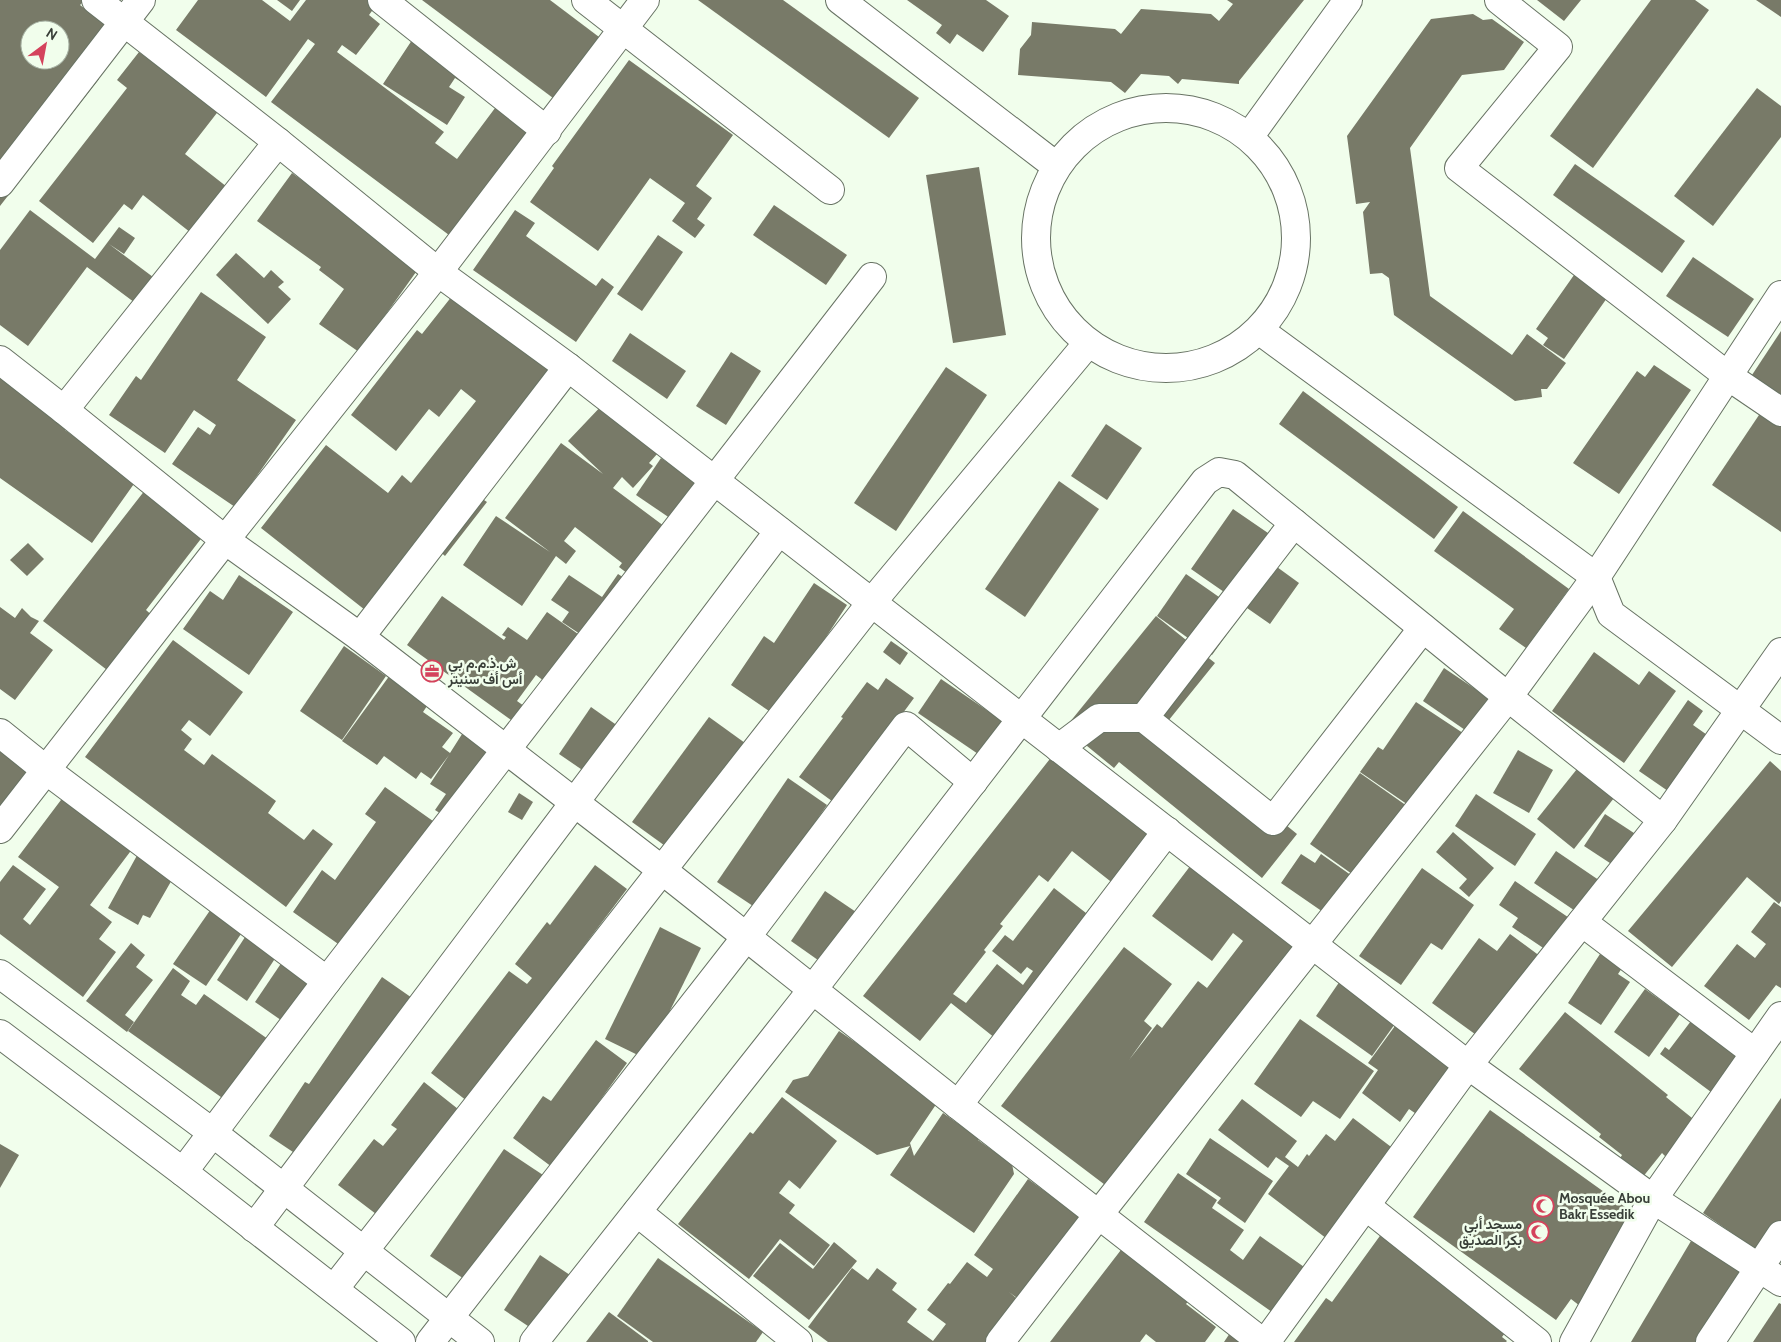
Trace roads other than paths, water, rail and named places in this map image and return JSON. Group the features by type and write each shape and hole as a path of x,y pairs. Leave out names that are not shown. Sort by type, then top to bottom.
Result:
{"street":[{"path":"96,0 278,142 438,272 568,367 1468,1065 1653,1199 1770,1275"},
{"path":"0,183 141,0"},
{"path":"382,0 547,131"},
{"path":"586,0 830,190"},
{"path":"0,829 225,540 438,272 645,0"},
{"path":"840,0 1056,166"},
{"path":"1249,137 1348,0"},
{"path":"1499,0 1558,47 1460,168 1728,376 1781,412"},
{"path":"1161,107 1193,110 1223,120 1249,137 1271,160 1286,187 1295,216 1296,247 1290,278 1278,306 1259,330 1234,349 1206,362 1176,368 1144,367 1115,358 1088,343 1064,320 1046,292 1036,261 1034,228 1041,196 1056,166 1076,142 1101,124 1130,112 1146,109 1161,107"},
{"path":"64,410 278,142"},
{"path":"183,1172 327,981 872,276"},
{"path":"1000,1342 1508,697 1596,577 1781,295"},
{"path":"1259,330 1596,577 1611,614 1781,740"},
{"path":"334,1289 872,602 1088,343"},
{"path":"0,360 225,540 360,637 507,750 747,936 958,1105 1264,1342 1468,1065 1663,820 1781,652"},
{"path":"360,637 568,367"},
{"path":"534,1342 813,989 1205,481 1220,472 1235,475 1508,697 1663,820"},
{"path":"1144,718 1294,523"},
{"path":"254,1228 779,531"},
{"path":"1059,748 1099,718 1144,718 1273,821 1423,628"},
{"path":"430,1342 747,936 906,726 974,782"},
{"path":"0,734 327,981"},
{"path":"958,1105 1167,831"},
{"path":"1582,922 1755,1053"},
{"path":"0,974 213,1132 480,1342"},
{"path":"1574,1342 1653,1199 1781,1016"},
{"path":"0,1034 334,1289 390,1339"},
{"path":"1366,1206 1537,1342"},
{"path":"637,1212 798,1342"},
{"path":"1710,1342 1770,1275 1781,1236"}],"place":[{"name":"ش.ذ.م.م بي أس أف سنيتر","path":"432,671"},
{"name":"Mosquée Abou Bakr Essedik","path":"1543,1206"},
{"name":"مسجد أبي بكر الصديق","path":"1538,1232"}]}
